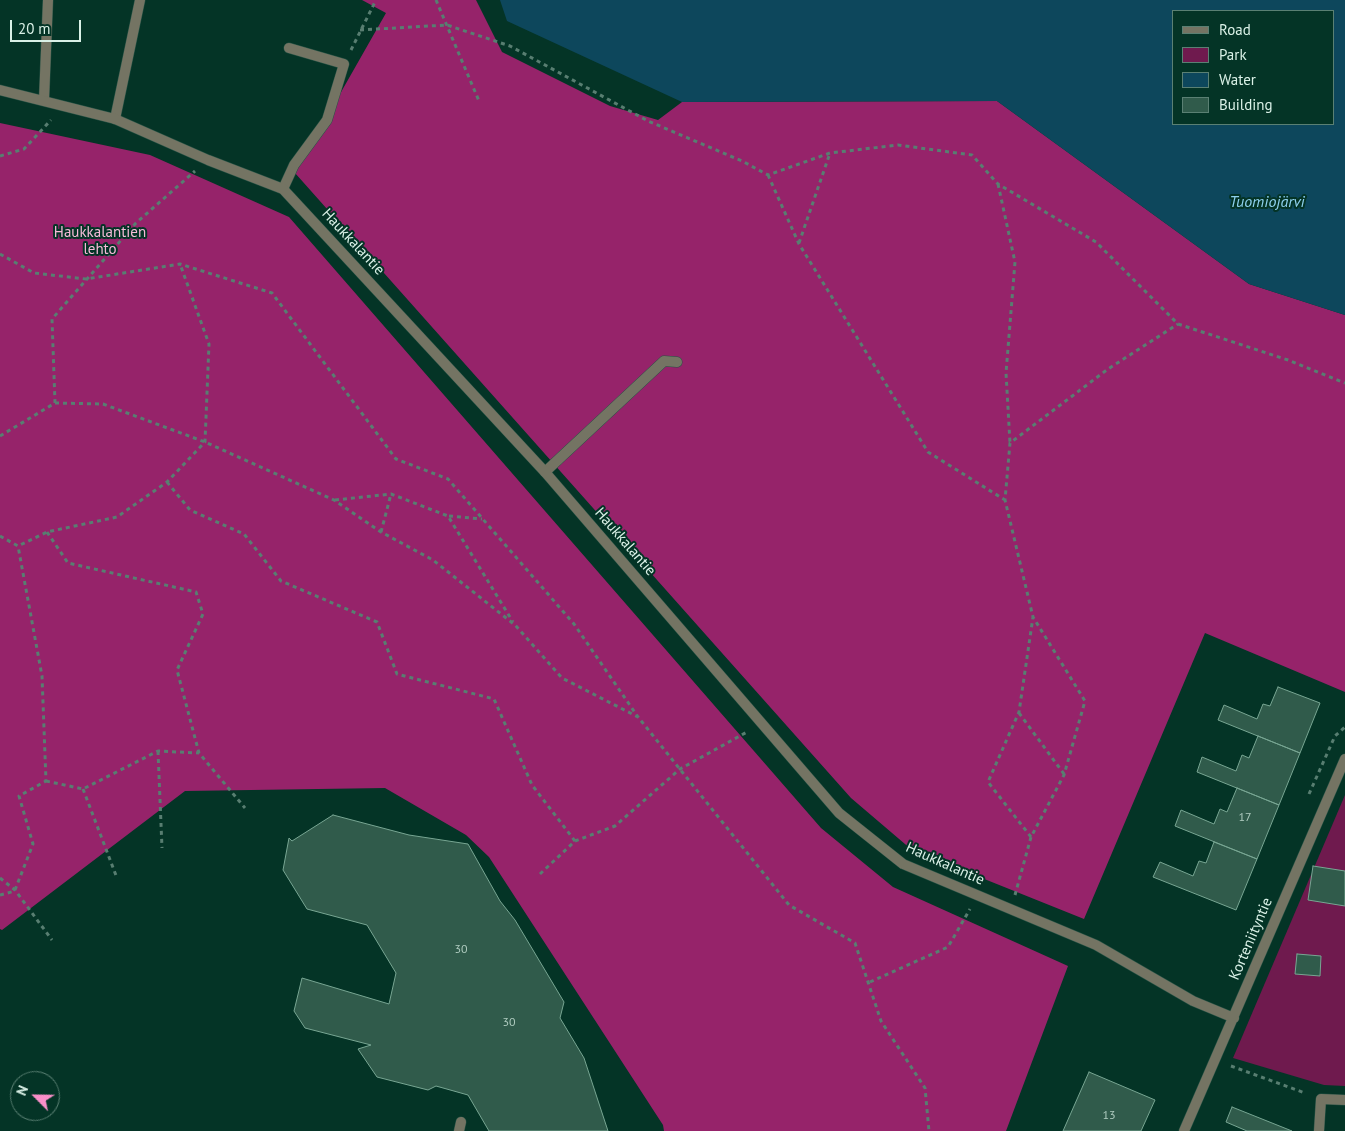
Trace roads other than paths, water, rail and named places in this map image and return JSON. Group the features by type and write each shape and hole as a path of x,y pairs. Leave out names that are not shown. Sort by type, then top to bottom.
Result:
{"street":[{"path":"44,100 48,0"},
{"path":"115,119 140,0"},
{"path":"283,189 294,165 327,120 344,64 289,48"},
{"name":"Haukkalantie","path":"0,90 115,119 208,160 283,189 545,472 839,813 902,864 1096,945 1193,1001 1234,1018"},
{"path":"545,472 664,361 677,362"},
{"name":"Korteniityntie","path":"1184,1131 1345,759"},
{"path":"1319,1131 1320,1099 1345,1100"}],"water":[{"name":"Tuomiojärvi","path":"500,0 1345,0 1345,315 1249,284 997,101 682,102 507,21"}],"park label":[{"name":"Haukkalantien lehto","path":"100,242"}]}
